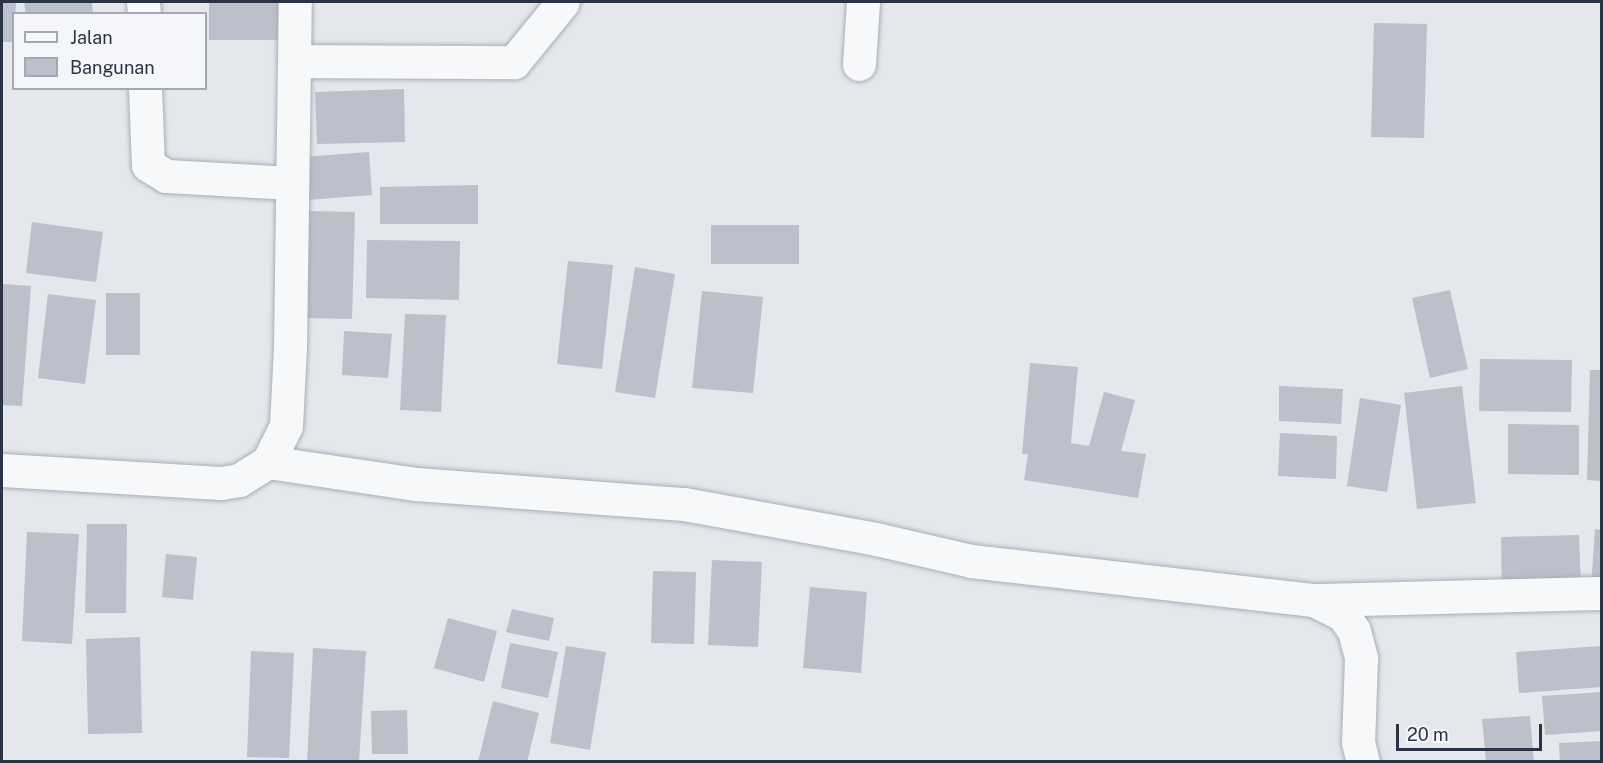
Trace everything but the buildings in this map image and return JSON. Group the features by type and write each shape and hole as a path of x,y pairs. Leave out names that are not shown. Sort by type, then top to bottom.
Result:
{"street":[{"path":"294,61 514,62 563,2"},
{"path":"859,64 863,2"},
{"path":"2,470 221,483 239,480 268,462 286,426 295,3"},
{"path":"145,90 148,165 166,176 292,183"},
{"path":"268,462 416,484 684,504 876,539 971,561 1314,600 1602,592"},
{"path":"1314,600 1343,615 1354,631 1361,658 1358,741 1363,762"}]}
